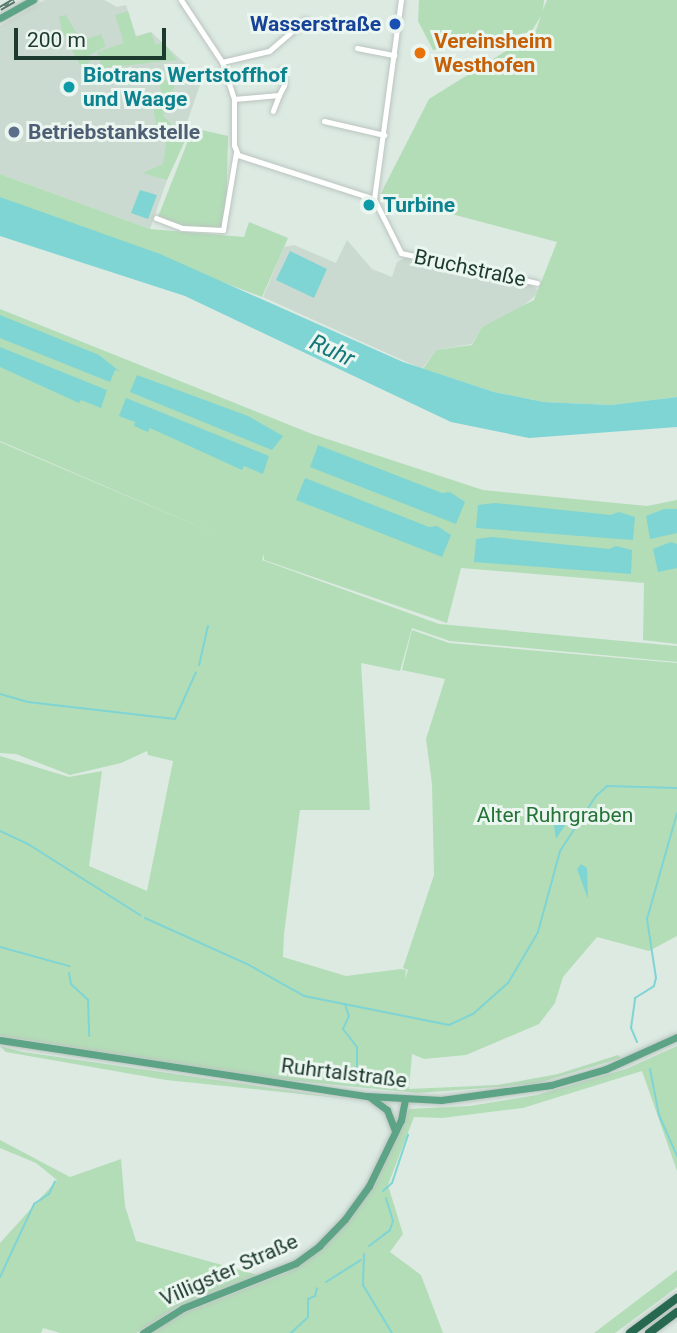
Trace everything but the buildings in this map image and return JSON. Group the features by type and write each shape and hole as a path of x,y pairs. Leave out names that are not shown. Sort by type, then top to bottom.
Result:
{"highway":[{"path":"630,1333 677,1298"},
{"path":"649,1333 677,1312"}],"main road":[{"path":"0,18 33,0"},
{"name":"Ruhrtalstraße","path":"0,1040 401,1099 479,1098 528,1091 606,1069 677,1037"},
{"path":"367,1096 382,1105 393,1121 395,1131"},
{"path":"393,1121 401,1099"},
{"name":"Villigster Straße","path":"143,1333 167,1315 308,1255 357,1203 395,1131 401,1099"}],"street":[{"path":"156,218 182,228 225,228 236,152 233,99 222,62 181,0"},
{"path":"236,152 374,199 401,0"},
{"path":"222,62 269,51 305,20"},
{"path":"357,48 394,55"},
{"path":"273,111 284,85 281,70"},
{"path":"233,99 279,95"},
{"path":"324,121 384,135"},
{"name":"Bruchstraße","path":"374,199 401,253 537,283"}],"shaded area":[{"path":"45,0 104,0 117,7 126,5 136,36 151,32 202,79 150,229 0,174 0,26"},
{"path":"347,240 372,269 392,277 397,262 411,255 526,282 540,292 518,310 482,327 472,344 436,350 422,369 263,297 284,247 294,245 336,263"}],"green space":[{"path":"419,0 544,0 543,10 547,0 677,0 677,397 611,405 544,402 494,392 423,369 436,350 472,345 482,327 534,300 557,242 380,195 429,99 535,33 541,16 531,32 433,50 418,21"},
{"path":"128,11 136,37 151,32 156,45 163,42 177,60 102,68 97,52 124,43 115,15"},
{"path":"66,15 81,41 101,34 106,46 88,56 90,62 81,67 62,31 59,16"},
{"path":"177,79 163,116 177,129 190,130 167,180 143,173 163,164 168,131 163,123 158,130 154,115 154,102 162,99 159,81"},
{"path":"193,128 228,136 226,219 221,229 188,227 158,217"},
{"path":"0,174 150,229 244,237 249,222 288,238 262,297 0,197"},
{"path":"0,309 312,434 483,490 647,506 677,500 677,644 643,640 644,583 461,568 447,623 264,560 264,554 262,560 439,624 677,646 677,662 450,641 412,628 400,671 361,663 370,810 300,810 283,957 346,976 401,969 406,970 405,979 408,970 403,968 434,875 432,784 426,739 445,679 402,670 412,630 449,643 677,663 677,936 649,951 597,937 563,977 555,1003 539,1024 466,1055 424,1059 412,1054 409,1089 498,1085 558,1074 618,1055 621,1058 535,1084 418,1093 276,1079 0,1036 0,756 69,777 102,771 89,866 147,891 173,761 148,755 147,751 121,763 70,775 16,754 0,753 0,442 228,539 0,441"},
{"path":"0,1046 23,1052 340,1098 166,1080 6,1052"},
{"path":"677,1046 677,1171 642,1071 523,1108 442,1118 414,1117 388,1185 403,1234 390,1252 421,1275 443,1333 150,1333 176,1316 286,1273 323,1249 374,1187 409,1109 470,1106 537,1095 626,1069"},
{"path":"0,1140 70,1177 121,1159 125,1206 136,1241 258,1275 177,1307 136,1333 60,1333 43,1328 41,1333 0,1333 0,1243 57,1180 36,1163 0,1148"},
{"path":"677,1270 677,1287 664,1297 615,1333 594,1333"}],"water":[{"path":"140,190 157,195 148,219 131,213"},
{"name":"Ruhr","path":"0,197 160,254 403,362 494,392 544,402 611,405 677,397 677,427 529,438 451,422 185,296 0,236"},
{"path":"290,251 327,269 314,298 276,280"},
{"path":"0,315 99,355 119,371 115,370 110,382 0,338"},
{"path":"0,347 107,390 101,408 81,400 79,403 0,367"},
{"path":"137,375 248,416 283,436 272,450 130,392"},
{"path":"126,398 269,456 263,474 244,466 242,470 150,428 148,432 134,426 135,422 119,416"},
{"path":"318,445 442,493 450,492 465,502 456,524 310,467"},
{"path":"305,478 429,527 437,526 451,535 442,557 296,500"},
{"path":"495,503 611,515 619,512 635,517 633,540 476,528 478,505"},
{"path":"664,509 677,509 677,533 650,539 646,516"},
{"path":"492,537 609,549 616,546 632,550 631,574 474,562 476,539"},
{"path":"671,542 677,544 677,568 658,572 653,549"},
{"path":"566,809 573,813 556,839 554,825"},
{"path":"581,864 587,868 588,899 577,869"}],"waterway":[{"path":"199,665 208,626"},
{"path":"0,694 28,702 175,719 196,672"},
{"name":"Alter Ruhrgraben","path":"145,918 249,965 304,996 449,1025 473,1014 508,983 538,932 560,851 596,796 607,786 677,788"},
{"path":"637,1042 631,1028 635,998 654,986 656,978 647,919 677,813"},
{"name":"Alter Ruhrgraben","path":"0,831 28,844 140,915"},
{"path":"0,947 69,966"},
{"path":"69,973 71,984 88,1000 89,1036"},
{"path":"345,1004 349,1016 343,1029 357,1047 357,1072 365,1079"},
{"path":"650,1069 659,1115 677,1156"},
{"path":"383,1191 392,1183 408,1135"},
{"path":"0,1277 34,1204 49,1194 55,1181"},
{"path":"369,1246 390,1230 393,1221 386,1198"},
{"path":"364,1254 363,1285 392,1333"},
{"path":"326,1282 361,1260"},
{"path":"291,1333 308,1317 308,1299 315,1296 317,1288"}],"railway":[{"path":"0,8 14,0"}],"place":[{"name":"Wasserstraße","path":"395,24"},
{"name":"Vereinsheim Westhofen","path":"420,53"},
{"name":"Biotrans Wertstoffhof und Waage","path":"69,87"},
{"name":"Betriebstankstelle","path":"14,132"},
{"name":"Turbine","path":"369,205"}]}
